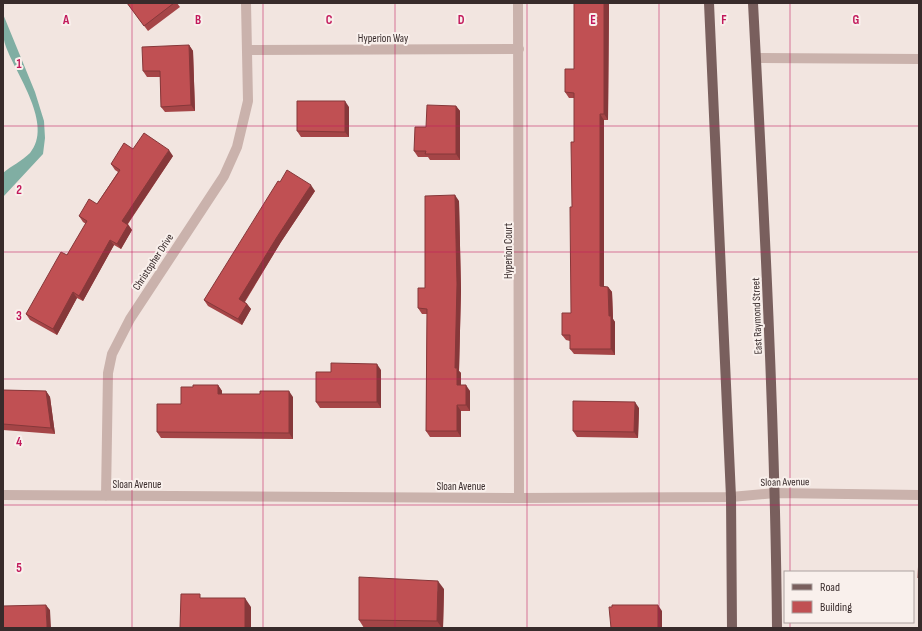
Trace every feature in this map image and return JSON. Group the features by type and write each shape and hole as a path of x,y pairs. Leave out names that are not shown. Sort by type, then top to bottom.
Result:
{"main road":[{"path":"709,3 731,497 732,628"},
{"name":"East Raymond Street","path":"753,3 767,265 775,493 777,628"}],"street":[{"name":"Christopher Drive","path":"106,496 108,380 112,354 130,319 228,169 237,147 246,117 248,101 246,3"},
{"name":"Hyperion Court","path":"518,3 519,498"},
{"name":"Hyperion Way","path":"248,50 519,49"},
{"path":"756,58 919,59"},
{"name":"Sloan Avenue","path":"3,495 519,498 731,497 775,493 919,495"}],"water":[{"path":"3,14 35,92 44,121 45,138 43,154 3,197 3,173 24,159 30,153 36,142 38,128 36,114 31,100 6,47 3,30"}],"building":[{"path":"127,3 174,3 144,26"},
{"path":"574,3 604,3 604,114 600,114 600,286 608,287 609,316 611,316 611,349 570,349 570,335 562,335 562,313 571,313 570,207 572,207 571,142 574,142 574,93 565,92 565,69 574,69"},
{"path":"189,45 191,105 161,107 160,71 143,71 142,47"},
{"path":"297,101 345,101 345,132 297,131"},
{"path":"427,105 456,106 456,154 425,154 426,151 414,151 415,127 426,127"},
{"path":"144,133 169,150 122,221 128,225 117,244 110,240 79,296 73,292 53,329 26,314 61,252 67,255 87,221 79,216 89,199 97,204 120,170 111,164 124,143 133,149"},
{"path":"287,170 311,185 239,299 247,304 238,319 204,300 278,181 280,182"},
{"path":"455,195 457,284 455,368 457,368 457,385 466,385 466,405 457,405 457,431 426,431 427,309 418,308 418,288 425,288 425,196"},
{"path":"331,363 377,364 377,402 316,402 316,372 331,372"},
{"path":"193,385 218,385 218,394 260,394 260,391 289,391 289,433 157,432 157,404 181,404 181,387 193,387"},
{"path":"3,390 46,391 51,428 3,424"},
{"path":"573,401 635,402 634,432 573,431"},
{"path":"919,556 919,578 918,578"},
{"path":"359,577 438,581 437,621 359,620"},
{"path":"181,594 200,594 200,598 245,598 245,628 180,628"},
{"path":"46,605 47,628 3,628 3,606"},
{"path":"612,605 658,605 658,628 611,628 609,607 612,607"}]}
